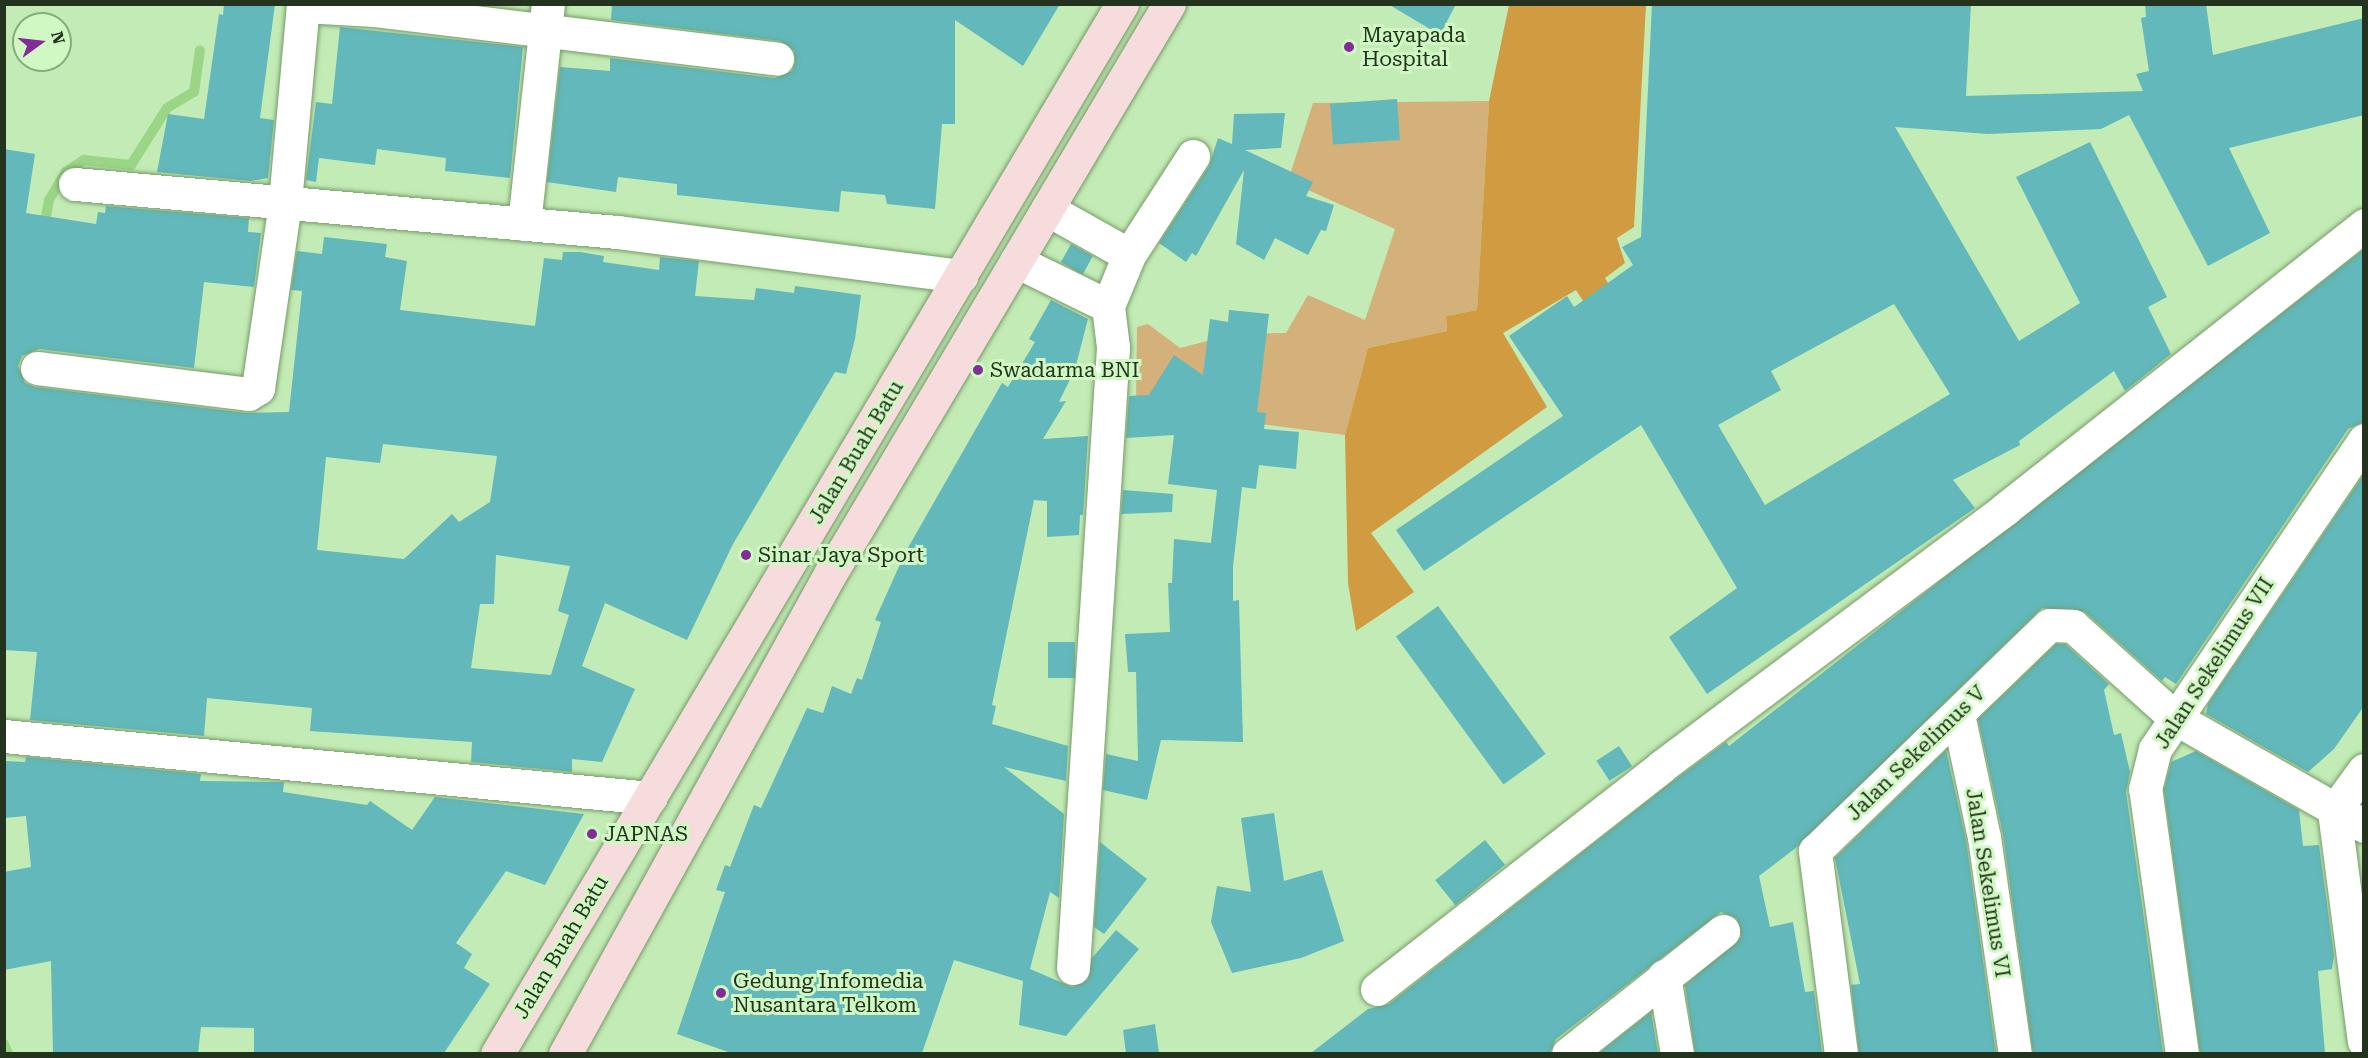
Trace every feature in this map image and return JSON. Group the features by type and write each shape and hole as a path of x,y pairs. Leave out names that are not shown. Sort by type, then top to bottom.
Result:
{"main road":[{"name":"Jalan Buah Batu","path":"497,1053 1122,4"},
{"name":"Jalan Buah Batu","path":"565,1053 830,574 1169,4"}],"street":[{"path":"37,368 248,394 258,388 285,202 303,5 546,18 777,59"},
{"path":"524,224 546,18"},
{"path":"1073,969 1113,347 1108,306 1129,255 1193,156"},
{"path":"75,184 524,224 961,276"},
{"path":"1047,208 1129,255"},
{"path":"1377,989 1662,766 2005,509 2364,225"},
{"path":"1016,261 1108,306"},
{"name":"Jalan Sekelimus VII","path":"2182,1053 2145,789 2155,749 2364,440"},
{"name":"Jalan Sekelimus V","path":"1841,1053 1815,851 2049,625 2061,623 2073,626 2175,718 2334,811 2364,826"},
{"name":"Jalan Sekelimus VI","path":"1958,714 1984,837 2015,1053"},
{"path":"4,736 650,798"},
{"path":"2364,770 2334,811 2364,1041"},
{"path":"1568,1053 1723,931"},
{"path":"1664,976 1677,1053"}],"shaded area":[{"path":"1509,5 1646,5 1634,227 1617,238 1625,263 1605,278 1624,309 1601,328 1576,290 1503,333 1547,407 1371,533 1414,592 1356,631 1348,583 1345,435 1368,348 1447,331 1446,316 1477,310 1489,101"},
{"path":"1489,101 1477,310 1446,316 1447,331 1368,348 1345,435 1136,408 1137,327 1148,324 1180,348 1235,334 1286,333 1308,295 1365,320 1395,229 1288,181 1313,103"}],"building":[{"path":"224,4 275,4 260,118 274,120 268,178 251,181 157,172 168,114 204,119 219,14 223,15"},
{"path":"612,4 1060,4 1023,66 955,20 955,124 942,124 935,209 887,204 885,195 841,191 839,212 677,195 677,184 618,177 616,192 547,182 560,67 610,71 610,58 775,78 792,71 795,62 794,51 780,41 611,20"},
{"path":"1388,4 1456,4 1440,35"},
{"path":"1652,4 1971,4 1966,96 2143,91 2136,74 2149,71 2141,18 2146,17 2145,4 2206,4 2213,55 2364,18 2364,115 2229,148 2270,233 2208,266 2129,115 2101,129 1988,134 1895,127 2019,341 2080,303 2016,177 2090,142 2167,297 2148,307 2171,354 2125,391 2114,371 2019,441 2020,445 1953,480 1975,508 1707,694 1669,637 1737,588 1641,425 1424,571 1396,530 1563,416 1509,336 1567,296 1574,307 1633,265 1622,247 1641,237","holes":["1894,304 1950,394 1765,505 1718,425 1781,390 1771,371"]},
{"path":"340,27 523,47 510,178 445,171 446,158 377,149 375,165 319,158 316,182 306,180 316,102 332,104"},
{"path":"1397,99 1400,140 1333,145 1330,104"},
{"path":"1285,113 1281,148 1245,150 1313,182 1306,196 1334,205 1326,231 1321,230 1308,255 1275,238 1264,260 1236,244 1244,170 1196,256 1192,253 1186,262 1159,243 1209,166 1218,138 1232,144 1234,114"},
{"path":"4,149 35,154 26,213 96,224 98,212 105,213 106,206 249,218 248,232 261,233 254,287 204,282 194,368 39,349 22,356 18,366 25,383 35,387 246,413 289,412 302,291 291,290 297,251 322,254 324,237 387,244 385,257 407,261 400,310 535,326 544,258 562,260 563,252 604,256 603,262 659,270 660,257 699,261 695,296 754,300 756,288 794,293 795,286 861,295 855,339 846,374 835,372 733,544 687,640 605,603 582,666 635,689 602,762 572,759 572,772 471,762 472,742 310,731 312,708 207,698 204,736 30,720 37,652 4,650","holes":["383,444 497,456 490,502 459,522 452,514 404,559 317,550 326,457 380,463","496,555 570,566 558,611 569,615 551,675 471,668 480,604 494,604"]},
{"path":"1071,244 1093,256 1083,274 1061,262"},
{"path":"2364,249 2364,422 2348,429 2176,684 2165,677 2162,681 2085,612 2042,608 1797,847 1759,876 1770,927 1793,922 1805,992 1814,991 1822,1053 1695,1053 1685,985 1741,937 1737,919 1721,912 1556,1039 1550,1053 1311,1053 1368,1009 1389,1004 1673,781 1726,742 1729,746"},
{"path":"1051,300 1088,319 1075,369 1059,402 1066,401 1043,439 1088,436 1083,515 1080,515 1079,535 1047,537 1047,501 1034,500 992,705 996,706 992,724 1068,746 1066,781 1004,767 1064,814 1059,898 1050,892 1030,969 1072,987 1088,979 1092,958 1116,930 1139,949 1066,1036 1019,1025 1023,981 954,960 922,1053 731,1053 677,1034 725,892 716,890 725,865 730,867 754,805 761,808 807,708 823,713 832,686 851,694 857,678 862,680 881,622 875,620 905,553 1002,383 1008,387 1035,342 1029,339"},
{"path":"1229,310 1269,314 1257,412 1266,413 1264,429 1299,432 1296,469 1259,465 1256,489 1242,487 1233,567 1233,601 1239,600 1243,742 1161,740 1147,800 1103,790 1106,754 1138,761 1136,672 1128,672 1125,634 1170,632 1168,583 1172,583 1174,539 1211,543 1217,490 1168,484 1174,435 1126,438 1129,396 1149,395 1174,355 1203,375 1210,319 1228,322"},
{"path":"2364,474 2364,706 2334,749 2308,772 2206,714 2208,704"},
{"path":"1123,490 1173,494 1172,512 1121,514"},
{"path":"1438,606 1546,754 1503,785 1396,637"},
{"path":"1048,642 1075,642 1075,678 1048,678"},
{"path":"2056,644 2065,644 2109,684 2104,690 2114,735 2121,733 2130,772 2126,792 2163,1053 2033,1053 2003,834 1978,719"},
{"path":"1619,746 1632,766 1609,781 1596,761"},
{"path":"1946,750 1966,840 1996,1053 1859,1053 1851,985 1860,984 1835,858"},
{"path":"2196,751 2299,810 2303,846 2319,845 2334,956 2332,969 2318,971 2325,1053 2200,1053 2164,790 2171,762"},
{"path":"26,757 201,774 200,781 284,782 283,792 367,805 370,801 412,830 435,797 584,814 545,885 506,871 456,943 472,954 464,968 490,984 444,1053 254,1053 254,1028 201,1027 198,1053 53,1053 51,961 4,970 4,872 31,867 26,816 4,818 4,761 25,762"},
{"path":"1274,813 1284,881 1322,870 1344,941 1301,958 1232,973 1211,922 1217,886 1251,892 1241,818"},
{"path":"1485,840 1505,865 1455,905 1435,880"},
{"path":"1100,842 1147,879 1104,934 1094,927"},
{"path":"1651,1012 1658,1053 1599,1053"},
{"path":"1155,1024 1159,1053 1126,1053 1123,1030"}],"waterway":[{"path":"44,228 49,200 66,172 84,160 131,165 167,108 194,92 200,50"},
{"path":"4,1044 8,1054"}],"place":[{"name":"Mayapada Hospital","path":"1349,47"},
{"name":"Swadarma BNI","path":"978,370"},
{"name":"Sinar Jaya Sport","path":"746,555"},
{"name":"JAPNAS","path":"592,834"},
{"name":"Gedung Infomedia Nusantara Telkom","path":"721,993"}]}
